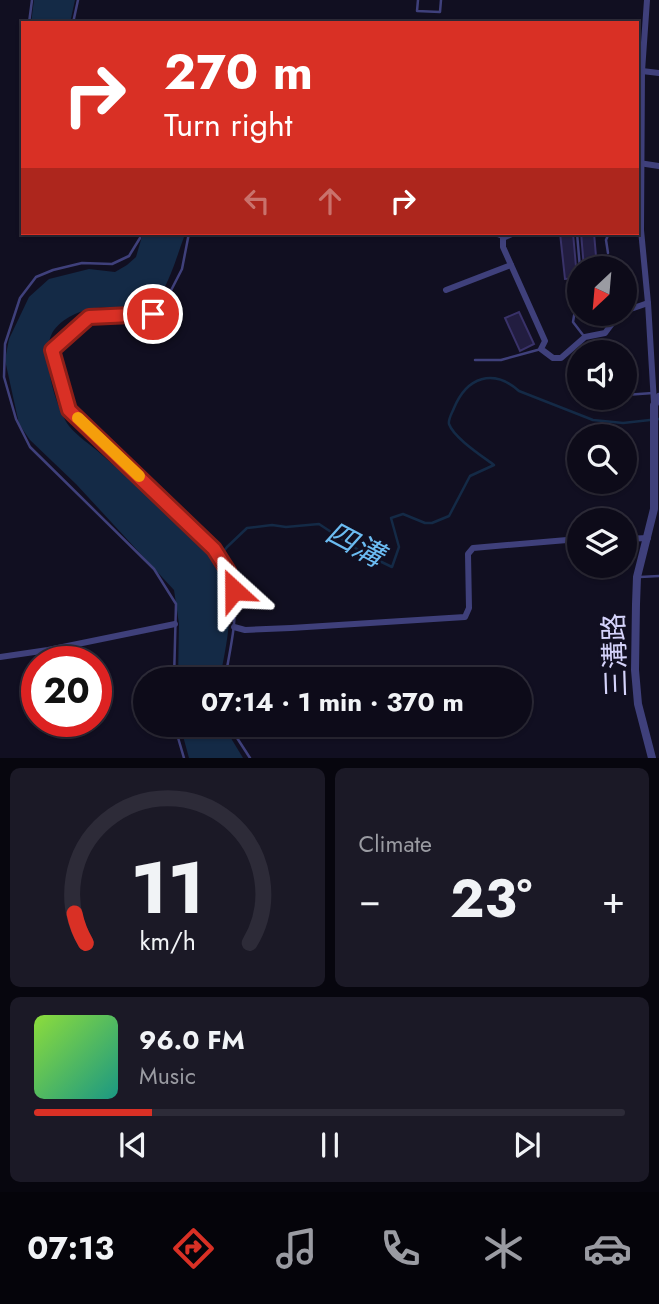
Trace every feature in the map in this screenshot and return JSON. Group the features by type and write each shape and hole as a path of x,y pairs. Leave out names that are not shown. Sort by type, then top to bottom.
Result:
{"street":[{"path":"647,0 642,72 639,230 648,303 655,402"},
{"path":"642,72 659,73"},
{"path":"639,163 659,166"},
{"path":"510,235 503,238 503,247 545,341 541,349 553,358 561,358 585,337 605,333 611,326"},
{"path":"446,290 511,265"},
{"path":"637,307 648,303"},
{"name":"三溝路","path":"637,577 654,509 655,402"},
{"path":"637,538 648,538"},
{"path":"234,627 245,630 465,617 469,608 468,554 473,548 567,540"},
{"name":"三溝路","path":"637,578 635,670 638,704 652,758"},
{"path":"0,657 175,624"}],"lane":[{"path":"29,21 32,0"},
{"path":"73,21 78,0"},
{"path":"418,0 417,11 440,12 441,0"},
{"path":"140,235 129,256 112,264 82,263 36,277 20,298 5,344 5,377 16,419 30,447 154,569 176,604 174,667"},
{"path":"189,235 182,269 162,308 153,314 89,317 52,350 69,410 214,549 228,571 236,607 227,667"},
{"path":"496,235 503,238"},
{"path":"577,235 579,256"},
{"path":"608,235 606,240 608,253"},
{"path":"576,326 585,337"},
{"path":"475,360 500,360 541,349"},
{"path":"637,398 655,402"},
{"path":"637,577 659,576"},
{"path":"178,737 184,758"},
{"path":"236,737 250,758"}],"water":[{"path":"34,0 75,0 70,21 31,21"},
{"path":"142,235 184,235 163,290 142,315 101,307 75,314 54,330 50,339 48,364 54,392 69,426 170,515 217,568 225,584 229,607 222,667 178,667 179,624 174,590 76,484 30,440 19,424 5,360 9,339 29,297 49,279 89,269 115,272 136,257"},
{"path":"183,737 230,737 243,758 189,758"}],"building":[{"path":"560,235 573,235 575,256 567,256 567,279"},
{"path":"581,235 594,235 596,256 583,256"},
{"path":"519,312 534,344 520,351 505,318"}],"waterway":[{"name":"四溝","path":"213,565 247,528 319,524 363,553 392,567 399,547 391,518 403,514 432,523 449,516 470,476 494,465 462,441 449,424 459,397 473,383 482,379 500,380 519,391 593,420 623,423 659,419"}],"slow traffic":[{"path":"78,418 139,476"}],"route":[{"path":"153,314 89,317 52,350 69,410 214,549 228,571 234,590"}]}
